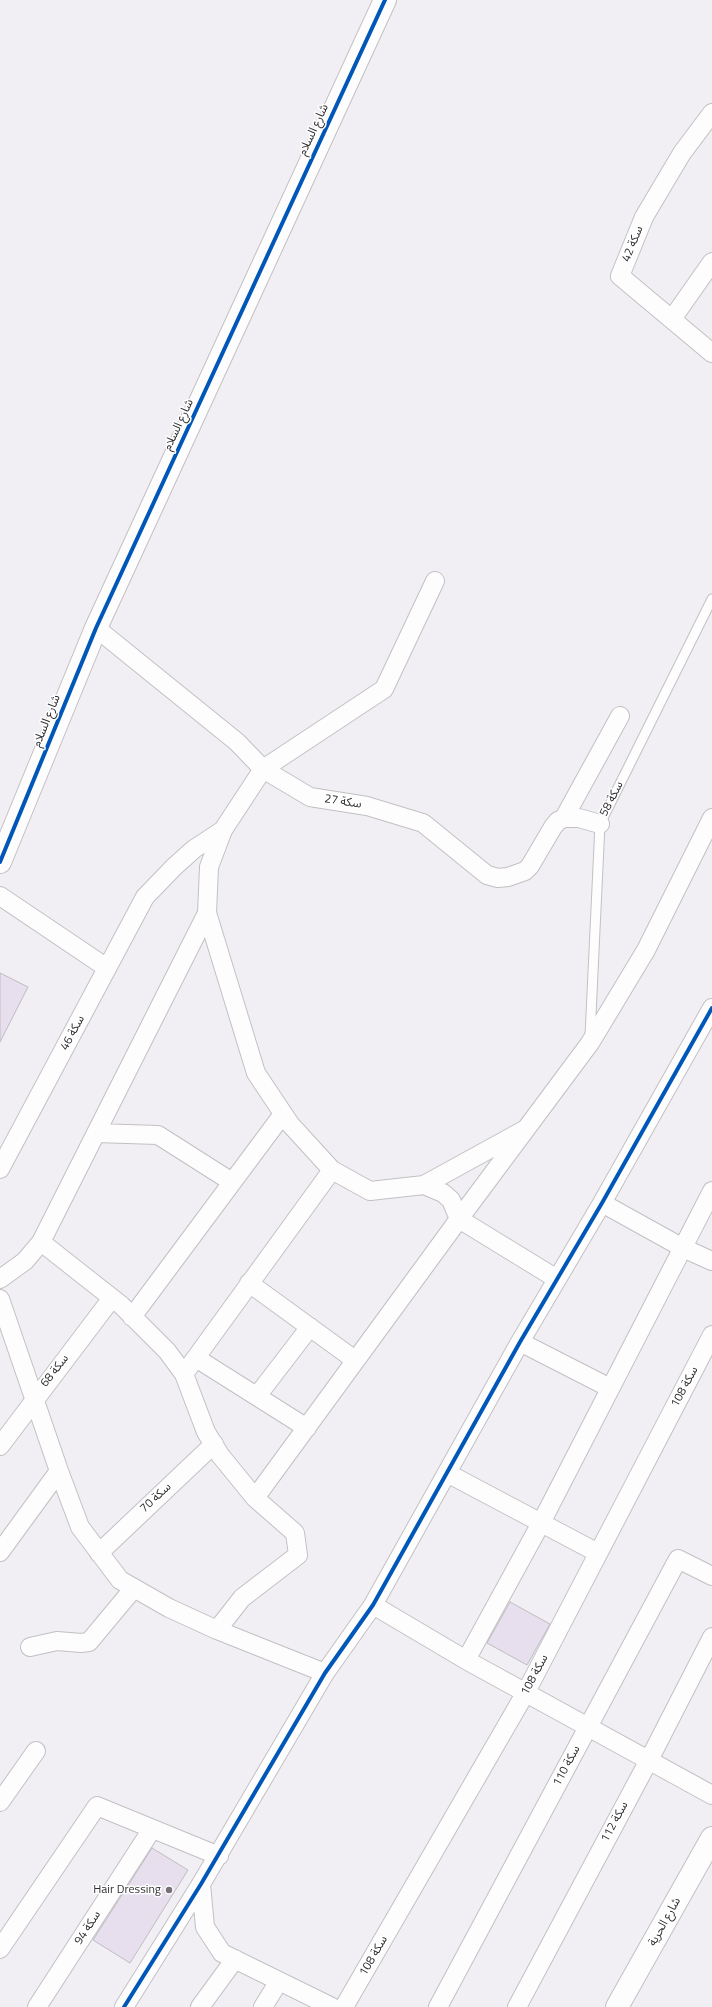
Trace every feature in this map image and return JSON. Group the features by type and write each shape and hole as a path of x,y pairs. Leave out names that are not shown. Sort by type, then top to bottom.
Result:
{"street":[{"name":"شارع السلام","path":"0,862 96,628 386,0"},
{"name":"سكة 42","path":"712,113 682,153 644,217 620,276 712,352"},
{"path":"672,319 712,262"},
{"path":"435,581 384,689 263,769 223,830 209,867 207,913 256,1073 290,1124 332,1170 370,1191 424,1186 443,1192 451,1200 459,1219 557,1279"},
{"name":"سكة 27","path":"96,628 237,742 263,769 310,797 367,806 423,823 487,874 498,878 508,877 525,871 530,866 553,827 558,821 564,818 620,716"},
{"path":"564,818 579,818 600,824"},
{"path":"255,1498 355,1360 590,1043 646,950 712,818"},
{"name":"سكة 46","path":"0,1169 145,897 194,849 223,830"},
{"path":"0,896 107,968"},
{"path":"0,1279 25,1260 41,1242 207,913"},
{"path":"124,2007 202,1884 325,1673 373,1606 520,1342 602,1203 712,1008"},
{"path":"132,1317 283,1114"},
{"path":"424,1186 526,1129"},
{"path":"96,1133 158,1135 232,1182"},
{"path":"184,1374 249,1282 332,1170"},
{"path":"466,1660 541,1523 712,1191"},
{"path":"602,1203 683,1248 712,1261"},
{"path":"41,1242 112,1298 167,1351 184,1374 206,1432 214,1444 255,1498 295,1533 298,1555 242,1598 217,1630"},
{"path":"249,1282 355,1360"},
{"name":"سكة 68","path":"0,1446 112,1298"},
{"path":"0,1299 4,1331 35,1398 59,1471 80,1527 120,1580 169,1608 217,1630 325,1673"},
{"path":"256,1396 310,1327"},
{"name":"سكة 108","path":"344,2007 526,1692 712,1335"},
{"path":"520,1342 610,1388"},
{"path":"196,1358 307,1428"},
{"name":"سكة 70","path":"99,1553 214,1444"},
{"path":"0,1552 59,1471"},
{"path":"447,1473 598,1553"},
{"name":"سكة 110","path":"438,2007 678,1559 712,1576"},
{"path":"30,1646 57,1641 81,1643 90,1642 134,1588"},
{"path":"373,1606 466,1660 588,1726 712,1796"},
{"name":"سكة 112","path":"517,2007 649,1760 712,1637"},
{"path":"0,1802 36,1751"},
{"path":"0,1949 96,1806 218,1856"},
{"name":"سكة 94","path":"37,2007 152,1829"},
{"name":"شارع الحرية","path":"617,2007 712,1838"},
{"path":"202,1884 205,1927 222,1953 332,2007"},
{"path":"200,2007 235,1959"},
{"path":"263,2007 279,1981"}],"lane":[{"name":"سكة 58","path":"590,1043 600,824 712,599"}],"building":[{"path":"0,973 28,987 0,1042"},
{"path":"510,1602 550,1624 527,1665 487,1643"},
{"path":"152,1848 188,1870 130,1963 93,1940"}],"cycle path":[{"path":"0,862 96,628 385,0"},
{"path":"124,2007 201,1884 325,1673 373,1605 520,1342 602,1203 712,1008"}],"place":[{"name":"Hair Dressing","path":"169,1890"}]}
